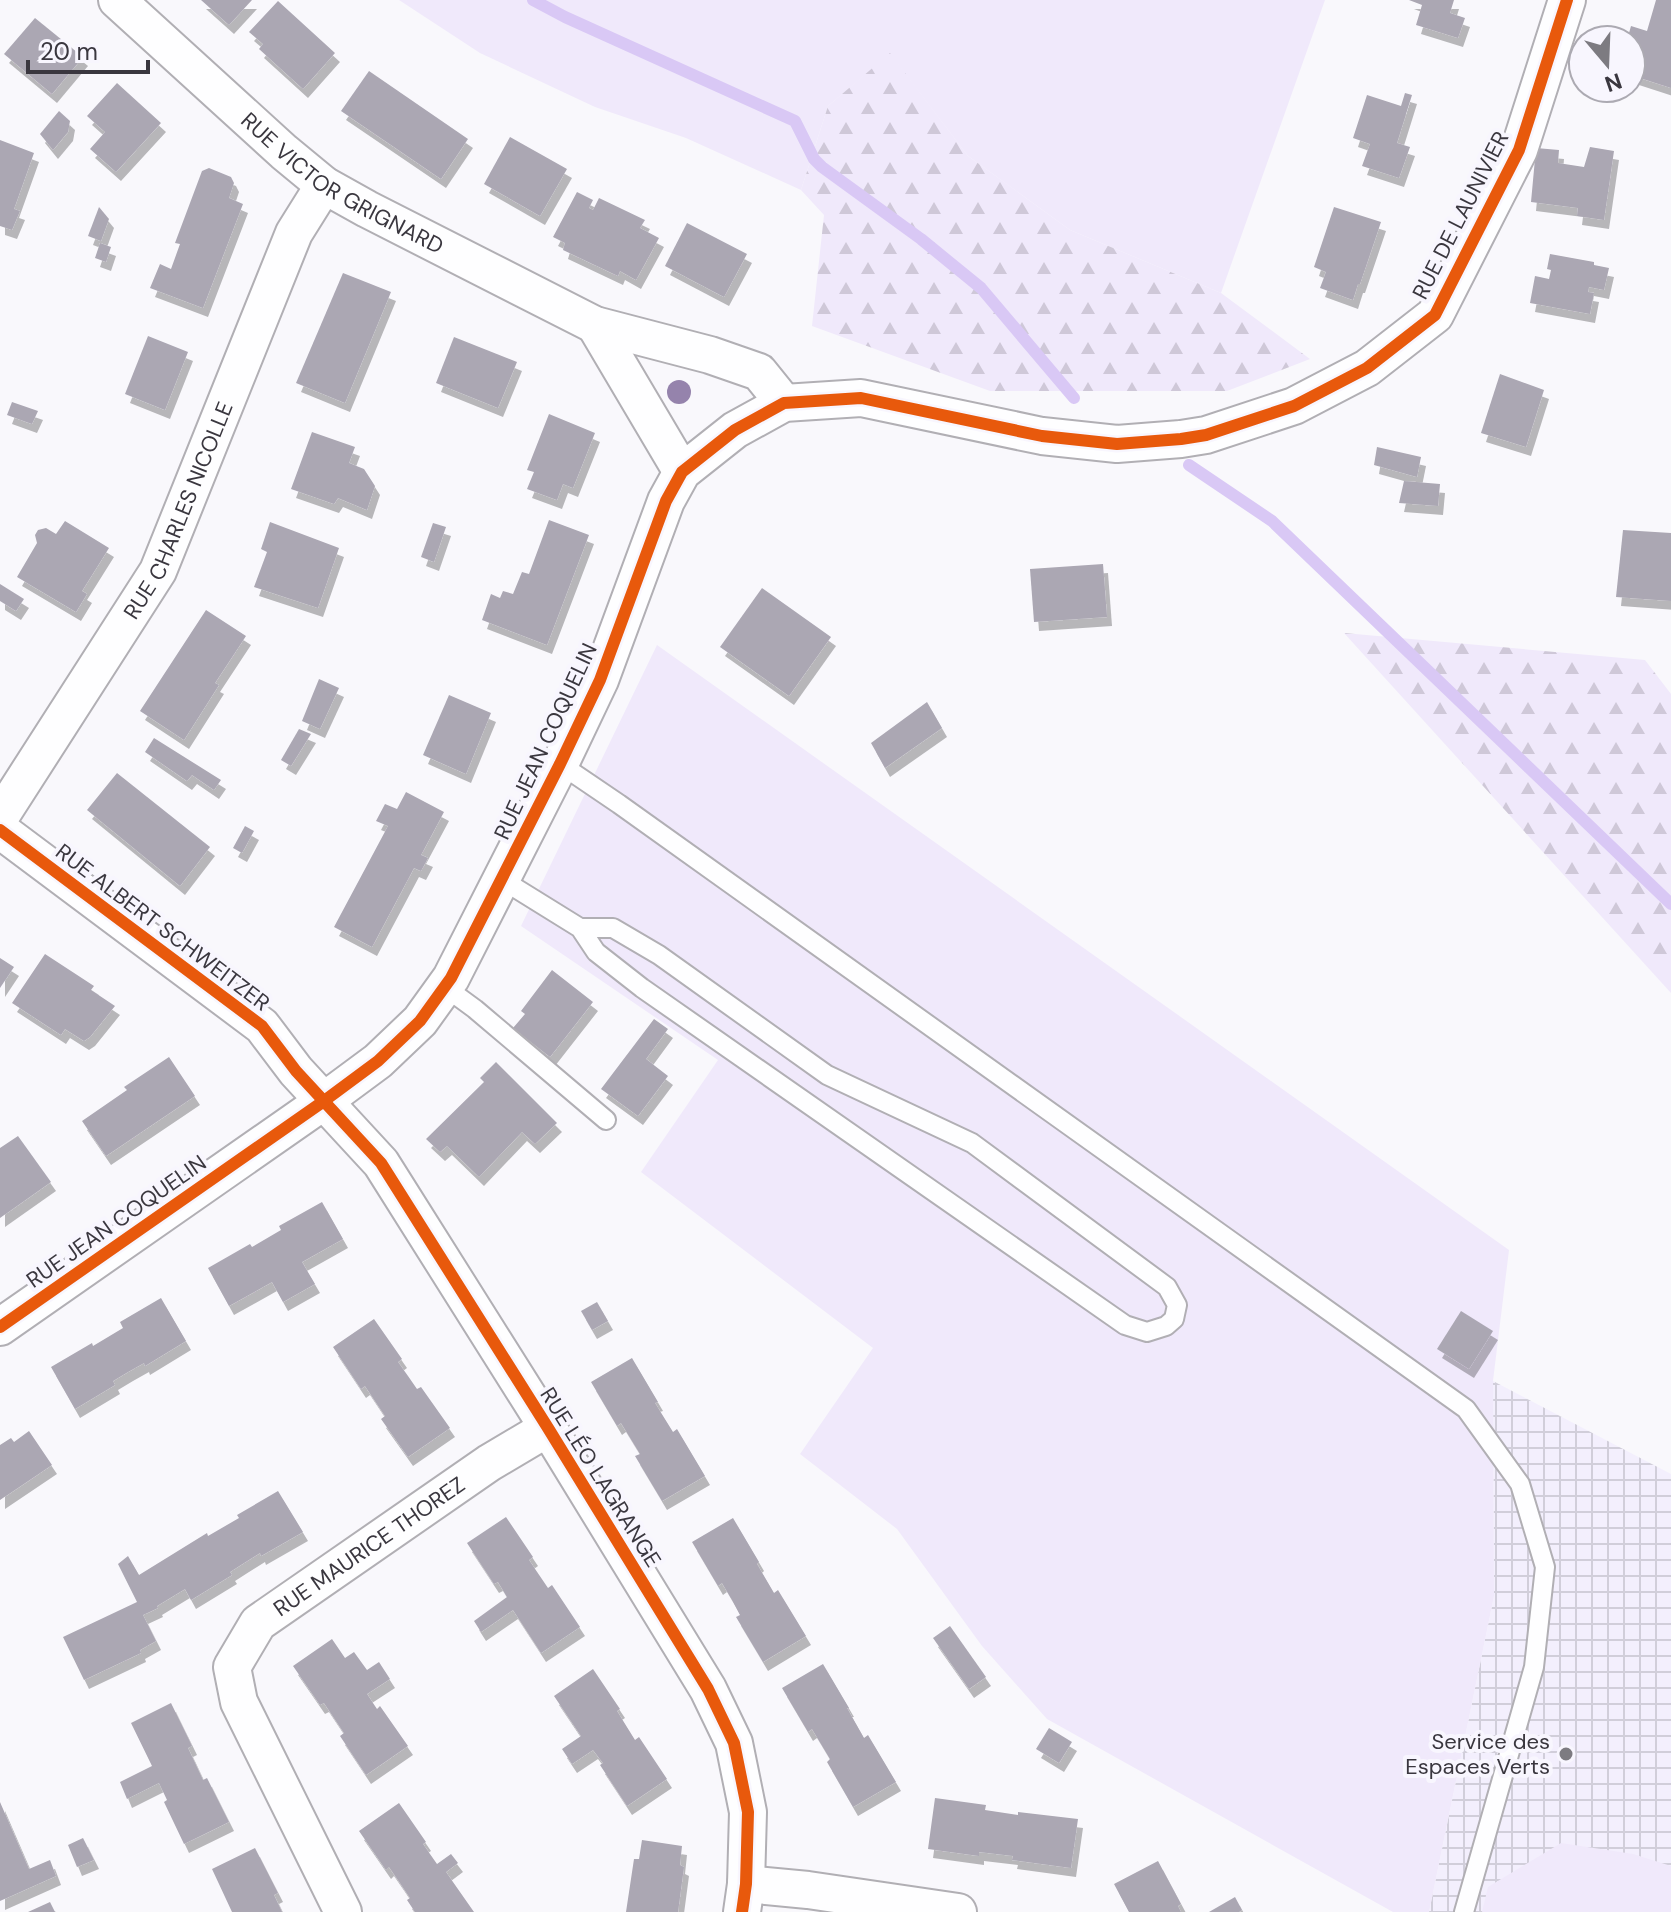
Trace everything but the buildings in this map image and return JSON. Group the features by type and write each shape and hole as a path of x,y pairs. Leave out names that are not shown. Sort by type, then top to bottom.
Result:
{"street":[{"name":"RUE VICTOR GRIGNARD","path":"117,0 324,185 595,325 710,355 759,372 784,403"},
{"name":"RUE DE LAUNIVIER","path":"1181,439 1206,435 1294,406 1367,368 1435,315 1519,150 1567,0"},
{"name":"RUE CHARLES NICOLLE","path":"0,817 158,571 294,233 324,185"},
{"path":"595,325 682,472"},
{"name":"RUE JEAN COQUELIN","path":"0,1327 324,1101 378,1061 420,1021 451,978 600,680 666,501 682,472 735,430 784,403 861,398 1042,436 1117,444 1181,439"},
{"name":"RUE ALBERT SCHWEITZER","path":"0,830 262,1026 296,1071 324,1101"},
{"name":"RUE LÉO LAGRANGE","path":"324,1101 381,1163 708,1689 734,1743 748,1812 744,1898"},
{"name":"RUE MAURICE THOREZ","path":"343,1912 239,1702 232,1667 258,1623 489,1463 548,1428"},
{"path":"744,1898 808,1890 958,1912"}],"lane":[{"path":"560,764 1466,1409 1520,1484 1545,1567 1534,1667 1464,1912"},
{"path":"501,879 580,928 596,952 642,988 1125,1325 1147,1332 1166,1326 1174,1319 1177,1305 1167,1287 972,1143 827,1075 659,955 613,928 580,928"},
{"path":"445,987 606,1120"}],"shaded area":[{"name":"Service des Espaces Verts","path":"1493,1381 1671,1474 1671,1912 1429,1912 1494,1596"}],"green space":[{"path":"399,0 1325,0 1221,293 1070,230 968,156 890,54 828,106 801,190 686,138 595,107 480,53"},
{"path":"890,53 968,156 1070,230 1221,293 1310,359 1227,391 990,391 812,326 824,215 801,190 828,106"},
{"path":"1344,633 1645,660 1671,694 1671,993"},
{"path":"657,645 1509,1250 1493,1381 1494,1596 1429,1912 1393,1912 1047,1719 982,1646 897,1529 800,1454 873,1348 641,1172 718,1060 521,926"},
{"path":"1561,1843 1633,1854 1671,1866 1671,1912 1482,1912 1488,1887"}],"waterway":[{"path":"533,0 795,121 814,159 822,167 921,239 981,288 1074,398"},
{"path":"1189,465 1272,521 1671,904"}],"cycle path":[{"path":"0,1327 324,1101 378,1061 420,1021 451,978 560,764 600,680 666,501 682,472 735,430 784,403 861,398 1042,436 1117,444 1206,435 1294,406 1367,368 1435,315 1519,150 1567,0"},
{"path":"0,830 262,1026 296,1071 381,1163 708,1689 734,1743 748,1812 742,1912"}],"place":[{"name":"Service des Espaces Verts","path":"1566,1754"}]}
